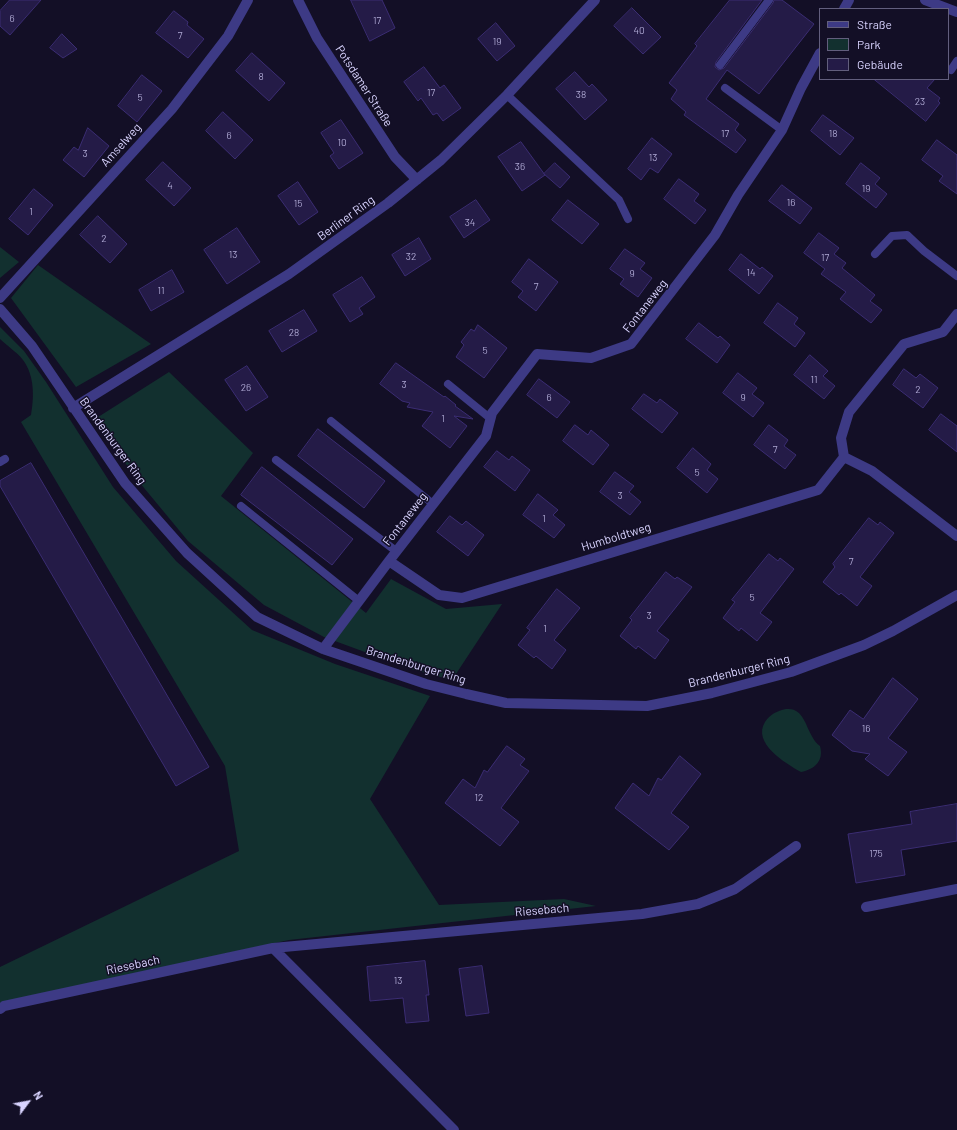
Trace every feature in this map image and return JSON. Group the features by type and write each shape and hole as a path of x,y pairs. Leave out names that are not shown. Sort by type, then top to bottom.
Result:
{"street":[{"name":"Amselweg","path":"0,298 172,109 228,36 248,0"},
{"name":"Potsdamer Straße","path":"298,0 317,38 395,157 416,180"},
{"name":"Berliner Ring","path":"73,408 290,274 388,203 441,160 507,95 595,0"},
{"path":"925,0 946,8"},
{"name":"Fontaneweg","path":"323,649 396,551 486,436 492,413 537,354 591,358 631,344 716,235 738,195 782,130 801,88 819,55"},
{"name":"Brandenburger Ring","path":"0,309 32,346 125,483 188,553 257,617 323,649 426,684 506,702 647,706 712,693 798,670 864,646 893,632 957,595"},
{"path":"957,314 943,332 904,344 849,412 841,438 844,457 872,471 957,536"},
{"name":"Humboldtweg","path":"389,561 440,595 462,598 818,490 844,457"},
{"name":"Riesebach","path":"0,1009 4,1006 273,948 642,914 698,904 735,890 796,846"},
{"path":"866,907 957,889"},
{"path":"273,948 454,1130"}],"lane":[{"path":"720,65 769,0"},
{"path":"951,70 957,62"},
{"path":"725,88 782,130"},
{"path":"507,95 618,200 628,219"},
{"path":"875,254 892,236 907,235 924,251 957,276"},
{"path":"448,384 491,419"},
{"path":"331,421 433,504"},
{"path":"276,460 396,551"},
{"path":"241,506 359,601"}],"green space":[{"path":"0,247 19,262 0,278"},
{"path":"38,265 151,344 76,387 11,298"},
{"path":"0,327 24,351 46,382 113,487 176,561 252,630 335,664 430,696 370,799 439,905 564,899 596,906 289,940 0,1003 0,967 239,851 225,766 21,422 31,415 33,401 32,380 23,360 0,339"},
{"path":"169,372 253,453 221,496 366,613 391,579 446,609 502,604 452,680 411,669 324,637 264,605 188,541 135,477 95,419"},
{"path":"786,709 794,710 800,714 813,738 820,746 821,756 817,764 806,771 801,772 779,758 766,745 763,737 762,730 767,719 774,713"}],"building":[{"path":"10,0 41,0 10,35 0,26 0,11"},
{"path":"351,0 382,0 395,28 370,41"},
{"path":"730,0 762,0 716,62 715,67 719,70 724,68 774,0 782,0 814,24 759,94 727,70 706,99 739,124 735,130 746,140 736,153 684,115 686,112 671,99 677,90 669,83 697,46 695,44"},
{"path":"632,8 661,37 643,54 614,26"},
{"path":"174,11 188,22 187,25 204,39 188,58 156,33"},
{"path":"496,23 515,46 497,61 478,39"},
{"path":"62,34 77,49 63,58 50,48"},
{"path":"252,53 285,83 269,101 236,71"},
{"path":"424,67 440,88 444,85 461,108 443,121 437,113 433,115 421,98 418,101 404,82"},
{"path":"575,72 589,87 592,84 607,100 585,120 556,89"},
{"path":"142,75 162,91 137,122 118,106"},
{"path":"875,80 934,80 927,88 940,98 938,101 940,103 926,121"},
{"path":"223,112 253,140 235,159 206,131"},
{"path":"823,115 854,138 840,155 811,131"},
{"path":"341,120 363,153 339,169 330,156 334,153 321,133"},
{"path":"88,128 109,146 84,177 63,160 74,147 78,150"},
{"path":"652,138 672,154 658,173 650,168 641,180 628,169"},
{"path":"937,140 957,155 957,194 939,181 943,176 922,160"},
{"path":"521,142 545,175 522,191 498,157"},
{"path":"163,162 191,188 174,206 146,180"},
{"path":"555,163 570,177 560,188 544,174"},
{"path":"861,163 880,178 875,184 887,194 876,208 846,184"},
{"path":"679,179 699,194 694,201 706,210 695,224 664,199"},
{"path":"298,182 318,212 299,225 278,196"},
{"path":"782,185 812,208 800,224 769,201"},
{"path":"34,189 53,205 28,235 9,219"},
{"path":"476,200 490,220 464,238 450,217"},
{"path":"568,200 599,224 582,244 552,220"},
{"path":"98,216 127,244 110,263 80,235"},
{"path":"237,228 260,262 227,284 204,250"},
{"path":"819,233 839,248 834,254 846,263 842,268 875,295 870,301 882,310 871,323 840,299 846,292 821,274 825,269 804,253"},
{"path":"419,238 431,259 405,276 392,255"},
{"path":"625,249 645,263 640,269 652,278 638,297 620,284 624,279 610,269"},
{"path":"741,254 760,269 762,267 773,276 759,294 729,270"},
{"path":"529,259 558,282 536,311 518,297 523,291 512,282"},
{"path":"172,270 184,292 151,311 139,290"},
{"path":"362,277 375,297 359,308 363,314 350,322 333,295"},
{"path":"778,303 798,318 794,324 805,333 795,347 764,323"},
{"path":"304,310 317,331 282,352 269,331"},
{"path":"699,323 718,338 720,336 730,345 717,363 686,339"},
{"path":"478,325 507,348 484,378 456,357 464,345 461,342 471,329 474,331"},
{"path":"810,355 828,371 823,376 835,386 824,399 794,375"},
{"path":"396,363 444,397 445,396 456,405 455,406 473,419 454,416 467,426 450,448 422,426 433,412 407,407 410,403 402,401 380,384"},
{"path":"247,366 268,397 246,411 225,380"},
{"path":"904,369 916,378 920,374 938,388 923,408 893,385"},
{"path":"738,373 757,388 752,394 764,403 753,417 723,393"},
{"path":"539,379 570,402 557,418 527,395"},
{"path":"644,394 657,403 660,399 678,413 662,433 632,409"},
{"path":"941,414 957,426 957,452 929,430"},
{"path":"575,425 588,435 591,430 609,445 593,465 563,441"},
{"path":"769,425 788,440 784,446 796,455 785,469 754,445"},
{"path":"318,429 385,481 364,508 298,456"},
{"path":"693,448 711,464 707,470 718,479 707,493 677,468"},
{"path":"497,451 509,460 512,456 530,470 515,491 484,467"},
{"path":"31,463 209,767 176,786 0,486 0,481"},
{"path":"262,467 353,539 332,565 241,495"},
{"path":"615,472 634,486 629,492 641,502 630,515 600,492"},
{"path":"538,494 558,510 553,515 565,525 554,538 523,515"},
{"path":"450,516 462,525 466,521 484,535 468,556 437,532"},
{"path":"869,518 878,525 880,522 894,533 860,577 872,586 857,606 841,593 839,595 823,582 835,567 833,564"},
{"path":"769,554 778,561 780,558 794,569 760,613 772,622 757,641 741,628 739,631 723,618 735,602 732,600"},
{"path":"666,572 675,579 677,577 692,587 657,631 669,640 655,659 638,646 636,649 620,636 632,620 630,618"},
{"path":"557,589 580,608 554,640 566,650 552,669 536,656 534,658 518,645 530,630 527,628"},
{"path":"893,678 918,699 888,738 907,752 888,776 865,759 870,754 852,751 832,735 850,710 863,719"},
{"path":"507,746 525,759 520,765 529,771 501,808 519,822 500,846 445,803 463,779 475,788 484,770 487,772"},
{"path":"680,756 701,774 671,813 689,827 669,850 615,808 633,783 649,796 658,778 661,780"},
{"path":"957,804 957,841 901,850 905,875 856,883 848,834 912,824 910,812"},
{"path":"425,961 429,995 426,995 429,1021 406,1023 403,998 370,1001 367,967"},
{"path":"482,966 489,1013 466,1016 459,969"}]}
